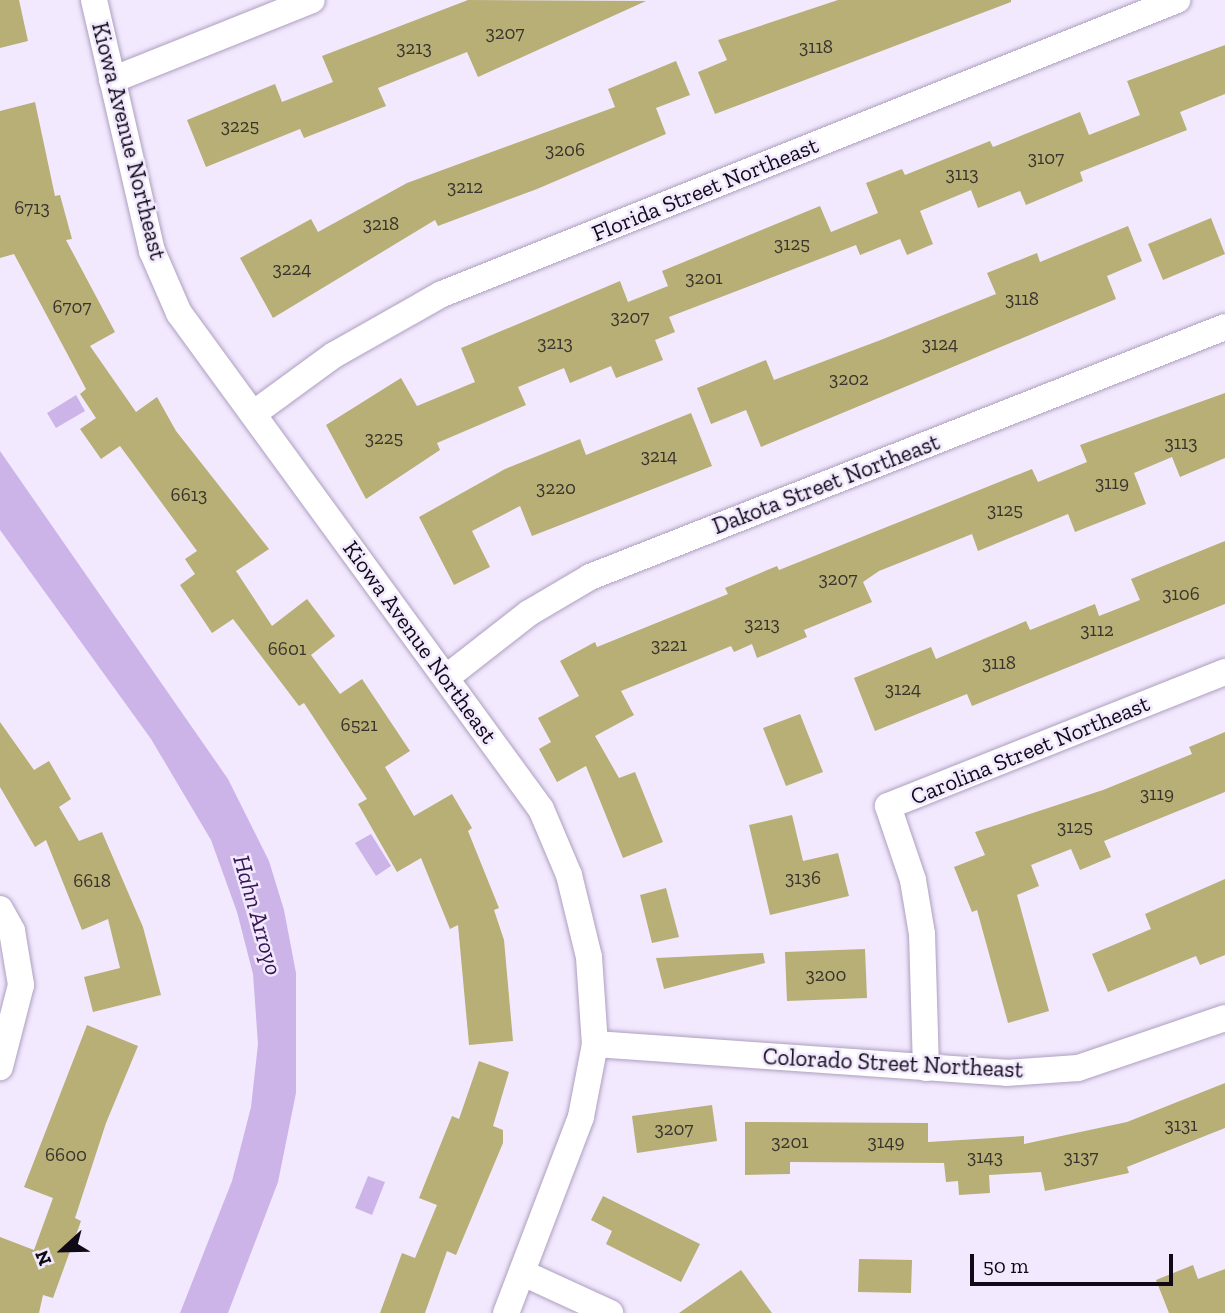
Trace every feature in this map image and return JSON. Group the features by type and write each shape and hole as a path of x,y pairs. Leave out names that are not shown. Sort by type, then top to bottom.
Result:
{"street":[{"name":"Kiowa Avenue Northeast","path":"94,0 152,251 179,313 541,809 569,875 589,957 595,1044 581,1117 506,1313"},
{"path":"112,79 312,0"},
{"name":"Florida Street Northeast","path":"253,414 334,355 442,294 1177,0"},
{"name":"Dakota Street Northeast","path":"447,677 529,613 590,577 1225,327"},
{"name":"Carolina Street Northeast","path":"926,1069 922,934 913,880 888,806 1225,672"},
{"path":"0,909 12,931 22,985 0,1067"},
{"name":"Colorado Street Northeast","path":"595,1044 926,1069 1078,1068 1225,1018"},
{"path":"523,1273 610,1313"}],"water":[{"path":"76,395 85,411 56,428 47,413"},
{"name":"Hahn Arroyo","path":"0,451 228,779 269,861 284,910 296,973 296,1093 278,1182 228,1313 180,1313 232,1181 251,1107 258,1044 253,974 237,912 211,840 151,739 0,530"},
{"path":"371,834 391,866 376,876 355,843"},
{"path":"368,1176 385,1182 372,1215 355,1208"}],"building":[{"path":"0,0 19,0 28,41 0,48"},
{"path":"468,0 646,1 478,77 467,52 378,88 386,106 304,138 300,129 206,167 187,120 275,84 282,102 333,82 322,56"},
{"path":"838,0 1011,2 715,114 698,72 727,60 718,40"},
{"path":"1225,45 1225,94 1180,112 1187,130 1080,172 1083,181 1026,205 1020,191 978,208 971,190 920,211 933,244 907,255 900,239 860,255 856,245 669,317 675,332 655,340 663,360 616,378 611,366 570,383 564,368 518,387 526,405 437,443 440,450 366,499 326,425 401,378 417,406 475,382 461,348 620,281 628,302 668,286 662,271 820,206 831,232 878,213 866,183 902,169 905,175 990,141 993,147 1080,112 1089,135 1140,115 1127,81"},
{"path":"676,61 690,95 656,108 666,134 537,189 438,226 435,220 273,318 240,258 311,219 318,232 407,183 615,107 608,89"},
{"path":"35,102 55,196 60,195 72,239 66,240 115,332 90,346 136,412 157,397 176,431 269,549 236,571 272,626 307,599 335,636 311,655 340,694 362,679 410,751 385,767 414,816 452,794 472,828 468,831 499,908 494,910 504,940 513,1041 469,1045 458,925 450,929 421,858 397,872 358,804 367,799 304,703 299,706 233,619 212,633 180,585 195,574 185,559 197,551 120,446 101,459 80,429 96,418 80,394 86,389 14,254 0,258 0,111"},
{"path":"1211,218 1225,254 1163,280 1148,244"},
{"path":"1128,226 1142,261 1107,276 1116,299 761,447 746,410 711,424 697,388 766,360 774,380 878,341 996,294 987,273 1037,253 1040,262"},
{"path":"1225,393 1225,458 1180,477 1172,457 1134,473 1146,504 1075,532 1068,514 978,551 972,534 879,571 863,582 872,602 804,630 807,637 757,658 752,644 734,652 731,646 621,691 634,715 595,736 619,778 635,772 663,842 623,858 586,766 557,782 539,749 551,742 538,718 579,696 560,661 595,642 597,647 728,594 725,588 777,566 779,570 1032,469 1038,482 1087,462 1080,445"},
{"path":"691,413 712,466 532,536 520,506 472,531 490,567 454,585 419,517 505,469 580,439 586,455"},
{"path":"1225,541 1225,604 972,706 967,694 875,731 854,678 931,647 936,659 1026,621 1030,630 1095,604 1099,616 1140,600 1131,579"},
{"path":"800,714 823,772 786,786 763,728"},
{"path":"0,722 34,770 49,761 71,799 59,807 79,841 102,832 143,927 161,995 93,1012 84,977 120,968 108,919 82,930 46,840 35,847 0,787"},
{"path":"1225,732 1225,792 1104,841 1111,857 1080,870 1071,849 1031,865 1039,886 1017,895 1049,1011 1008,1023 977,910 972,912 954,867 985,855 975,832 1103,790 1192,754 1189,747"},
{"path":"792,815 803,861 838,853 849,896 770,915 749,825"},
{"path":"1225,879 1225,955 1200,965 1196,956 1108,992 1092,954 1151,929 1145,914"},
{"path":"666,888 679,937 652,943 640,895"},
{"path":"865,949 867,998 787,1001 785,952"},
{"path":"763,953 765,963 664,989 656,958"},
{"path":"87,1025 138,1046 106,1123 75,1218 81,1221 53,1298 43,1295 39,1313 0,1313 0,1237 34,1250 53,1198 24,1187"},
{"path":"479,1061 509,1072 493,1126 503,1130 503,1143 456,1255 447,1251 425,1313 380,1313 402,1253 415,1258 437,1205 419,1198 452,1116 459,1119"},
{"path":"1225,1083 1225,1128 1127,1167 1129,1173 1045,1191 1041,1172 989,1175 990,1193 959,1195 958,1181 946,1182 944,1163 790,1162 790,1174 745,1175 745,1122 928,1123 928,1142 1024,1136 1024,1144 1127,1122"},
{"path":"712,1105 717,1141 637,1153 632,1116"},
{"path":"603,1196 700,1244 681,1282 606,1244 612,1231 591,1220"},
{"path":"859,1259 912,1260 911,1293 858,1292"},
{"path":"1193,1265 1198,1279 1225,1269 1225,1313 1169,1313 1156,1280"},
{"path":"741,1270 772,1313 679,1313"}]}
